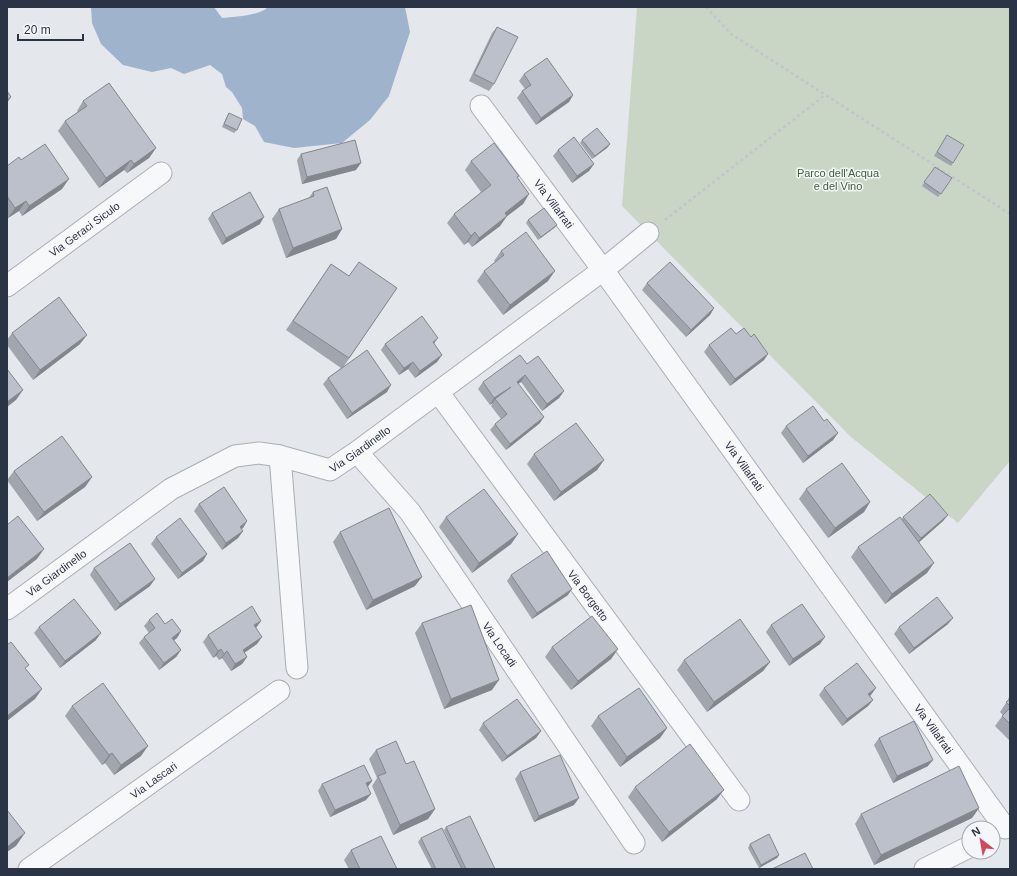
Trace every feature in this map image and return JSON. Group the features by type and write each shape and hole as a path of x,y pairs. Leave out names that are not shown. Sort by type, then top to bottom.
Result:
{"street":[{"name":"Via Villafrati","path":"481,106 602,270 1003,829"},
{"name":"Via Geraci Siculo","path":"7,286 161,172"},
{"name":"Via Giardinello","path":"7,609 170,488 234,456 259,453 280,456 330,470 357,452 602,270 648,233"},
{"name":"Via Borgetto","path":"438,392 739,800"},
{"name":"Via Locadi","path":"357,452 410,512 634,844"},
{"path":"280,456 297,668"},
{"name":"Via Lascari","path":"29,869 279,691"},
{"path":"925,869 961,851"}],"path":[{"path":"706,7 730,34 1010,214"},
{"path":"648,233 825,95"}],"green space":[{"name":"Parco dell'Acqua e del Vino","path":"637,7 1010,7 1010,461 958,523 851,437 622,206"}],"water":[{"path":"91,7 214,7 222,18 253,14 268,7 405,7 410,32 389,96 370,120 342,143 294,148 264,142 255,126 243,119 242,108 232,92 226,87 222,74 210,65 184,74 171,68 152,72 123,65 101,44 92,23"}],"building":[{"path":"497,27 518,37 494,84 474,74"},
{"path":"547,58 573,95 541,118 522,91 531,85 524,74"},
{"path":"109,83 156,148 134,164 131,160 106,178 65,121 87,106 83,101"},
{"path":"7,91 11,97 7,100"},
{"path":"229,113 242,119 237,130 224,124"},
{"path":"597,128 610,144 595,156 582,140"},
{"path":"947,135 964,145 953,163 937,152"},
{"path":"574,137 594,164 577,176 558,150"},
{"path":"355,140 361,163 307,177 301,154"},
{"path":"494,143 519,176 517,177 529,194 505,213 507,216 479,238 475,232 471,236 454,214 491,185 471,161"},
{"path":"45,144 69,179 29,206 26,201 15,208 7,196 7,166 19,157 21,160"},
{"path":"935,167 952,178 941,194 924,182"},
{"path":"327,187 342,229 293,248 279,209 314,196 313,192"},
{"path":"250,192 264,217 226,238 212,213"},
{"path":"544,208 557,225 541,237 528,220"},
{"path":"526,232 555,271 510,305 484,271 504,255 501,251"},
{"path":"359,262 397,288 349,358 293,321 331,264 349,276"},
{"path":"670,262 714,308 691,330 647,283"},
{"path":"59,297 87,335 40,370 12,333"},
{"path":"422,316 438,338 433,342 442,355 420,371 413,362 404,368 385,344"},
{"path":"731,328 736,334 744,328 751,337 754,334 768,354 735,379 709,345"},
{"path":"367,350 391,385 352,413 328,378"},
{"path":"520,355 527,364 538,356 564,391 547,404 525,375 517,382 544,417 510,444 495,424 507,414 495,399 511,387 494,398 483,382"},
{"path":"7,369 23,390 7,402"},
{"path":"813,406 824,421 827,419 838,433 808,456 786,426"},
{"path":"576,423 604,460 561,492 534,454"},
{"path":"62,436 92,477 44,512 14,471"},
{"path":"842,463 870,502 835,528 806,489"},
{"path":"224,487 247,521 240,527 243,531 226,543 199,504"},
{"path":"484,489 518,534 479,563 446,517"},
{"path":"930,494 948,515 921,538 903,517"},
{"path":"389,508 422,577 373,600 340,532"},
{"path":"18,516 44,549 7,578 7,525"},
{"path":"900,517 934,563 892,594 858,547"},
{"path":"180,518 207,554 182,573 156,537"},
{"path":"130,543 155,579 120,604 94,568"},
{"path":"547,551 572,589 537,613 511,575"},
{"path":"937,597 953,618 914,648 899,627"},
{"path":"74,599 101,633 65,661 39,627"},
{"path":"802,604 825,637 793,659 771,625"},
{"path":"471,605 499,680 451,699 422,623"},
{"path":"252,606 261,621 254,625 262,637 243,650 247,657 235,664 227,651 224,654 221,649 218,651 208,635"},
{"path":"157,613 165,624 172,619 181,631 172,638 181,650 164,663 144,637 155,628 149,620"},
{"path":"592,616 618,649 578,681 552,647"},
{"path":"740,619 770,662 714,702 684,660"},
{"path":"11,642 29,665 25,668 42,689 7,716 7,645"},
{"path":"857,663 876,688 868,694 873,700 847,719 824,688"},
{"path":"103,683 148,746 121,765 112,753 109,755 72,706"},
{"path":"639,688 667,728 627,757 598,716"},
{"path":"517,699 541,731 507,756 483,723"},
{"path":"1010,699 1010,706 1006,702"},
{"path":"1010,708 1010,724 1002,716"},
{"path":"914,721 933,760 897,776 879,738"},
{"path":"396,741 406,764 414,761 435,809 400,825 378,776 386,773 376,750"},
{"path":"690,744 724,790 669,832 635,787"},
{"path":"560,755 579,798 539,816 520,772"},
{"path":"364,765 372,781 366,783 371,794 335,810 322,784"},
{"path":"959,766 979,808 881,855 861,814"},
{"path":"7,810 25,833 7,847"},
{"path":"470,816 495,869 466,869 446,827"},
{"path":"442,828 462,869 436,869 421,838"},
{"path":"769,834 779,855 761,865 750,844"},
{"path":"381,836 397,869 360,869 351,850"},
{"path":"805,853 813,869 772,869"}]}
